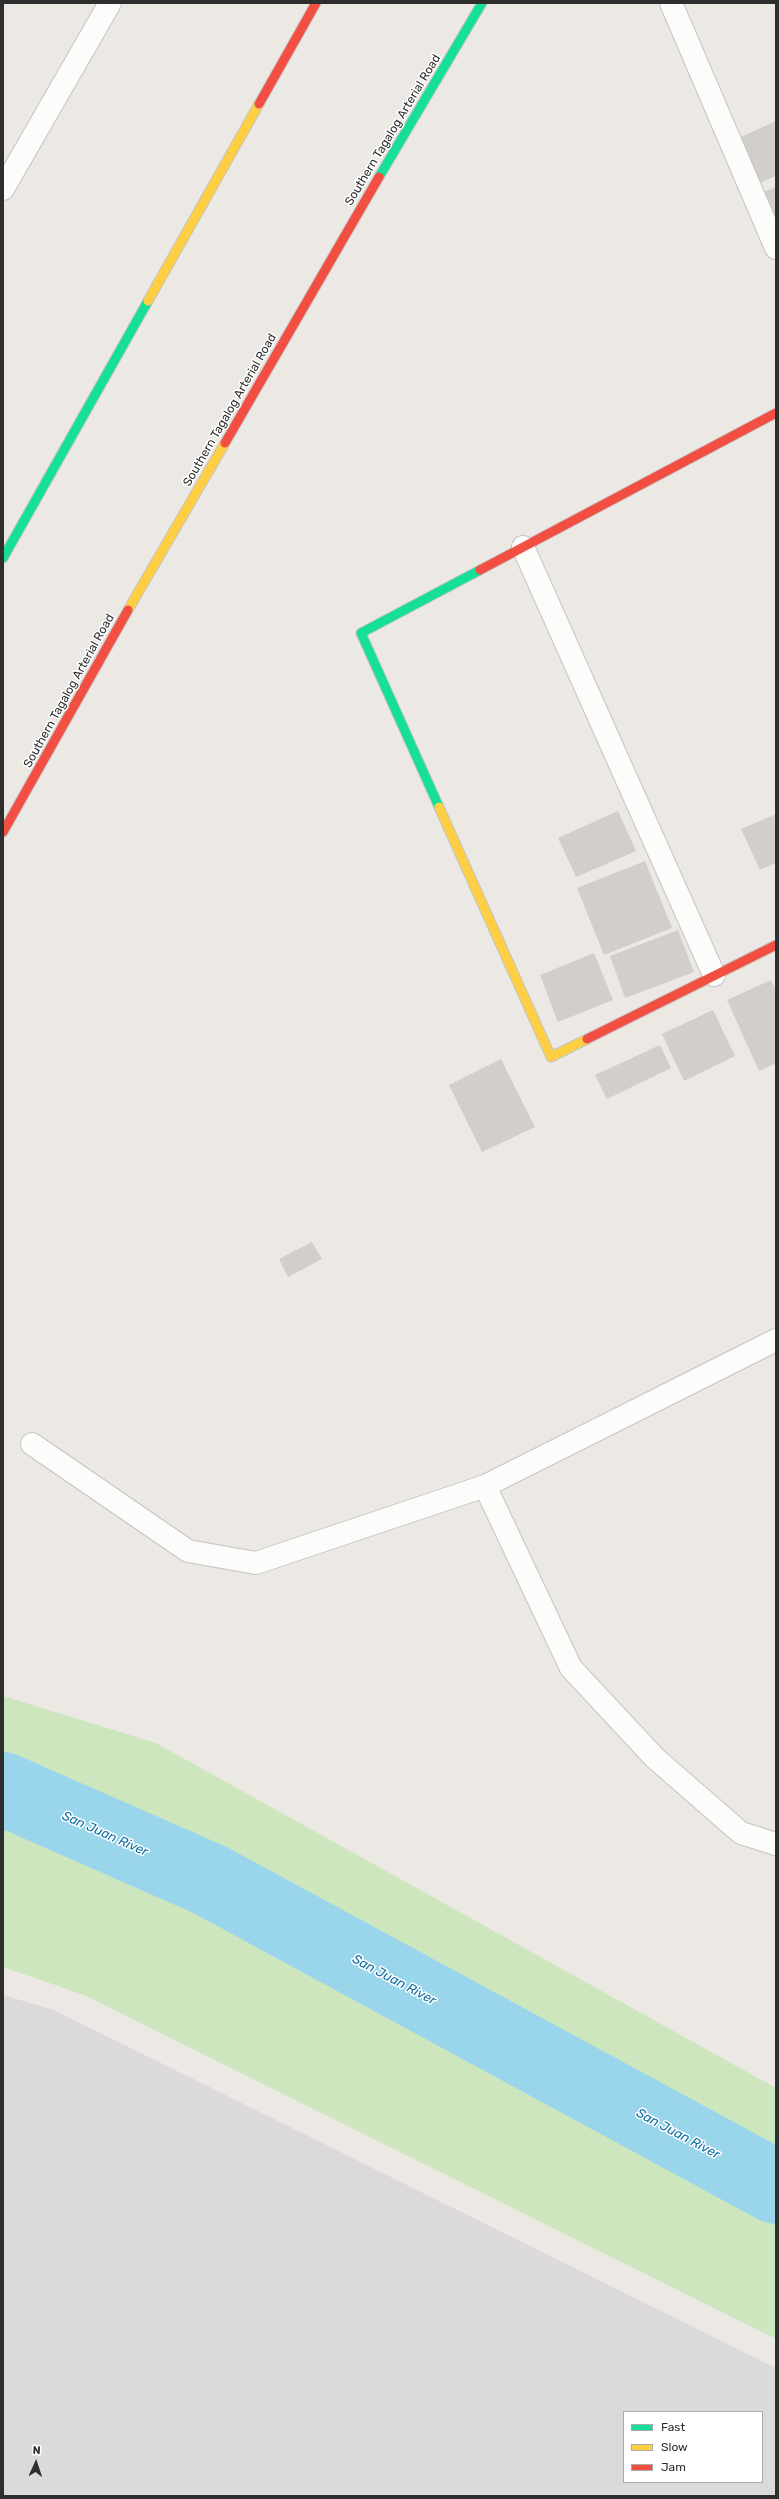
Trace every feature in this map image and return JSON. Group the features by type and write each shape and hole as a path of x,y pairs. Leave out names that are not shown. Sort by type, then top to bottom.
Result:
{"main road":[{"path":"3,558 316,3"},
{"name":"Southern Tagalog Arterial Road","path":"3,832 90,677 387,163 482,3"},
{"path":"776,413 361,633 551,1057 776,945"}],"street":[{"path":"3,189 110,3"},
{"path":"671,3 776,248"},
{"path":"523,547 714,975"},
{"path":"32,1444 188,1551 256,1563 485,1486 776,1340"},
{"path":"485,1486 571,1668 656,1758 741,1833 776,1844"}],"shaded area":[{"path":"3,1995 54,2010 776,2368 776,2496 3,2496"}],"green space":[{"path":"3,1696 156,1743 776,2088 776,2339 84,1995 3,1967"}],"building":[{"path":"776,121 776,176 753,186 732,141"},
{"path":"776,187 776,239 757,195"},
{"path":"618,811 636,851 576,877 558,838"},
{"path":"776,814 776,863 760,870 741,829"},
{"path":"645,861 672,928 604,955 577,888"},
{"path":"678,930 694,972 625,998 610,956"},
{"path":"594,953 613,1000 558,1022 540,975"},
{"path":"771,980 776,990 776,1063 759,1071 727,1000"},
{"path":"713,1010 735,1056 684,1081 662,1034"},
{"path":"660,1045 671,1068 607,1099 595,1075"},
{"path":"501,1059 535,1127 482,1152 449,1085"},
{"path":"312,1242 322,1259 288,1277 279,1259"}],"waterway":[{"name":"San Juan River","path":"3,1789 210,1880 776,2187"}],"traffic: fast":[{"path":"379,177 482,3"},
{"path":"3,558 148,301"},
{"path":"439,807 361,633 480,570"}],"traffic: slow":[{"path":"148,301 259,104"},
{"path":"128,610 225,443"},
{"path":"439,807 551,1057 587,1039"}],"traffic: jam":[{"path":"259,104 316,3"},
{"path":"225,443 379,177"},
{"path":"480,570 776,413"},
{"path":"3,832 128,610"},
{"path":"587,1039 776,945"}]}
